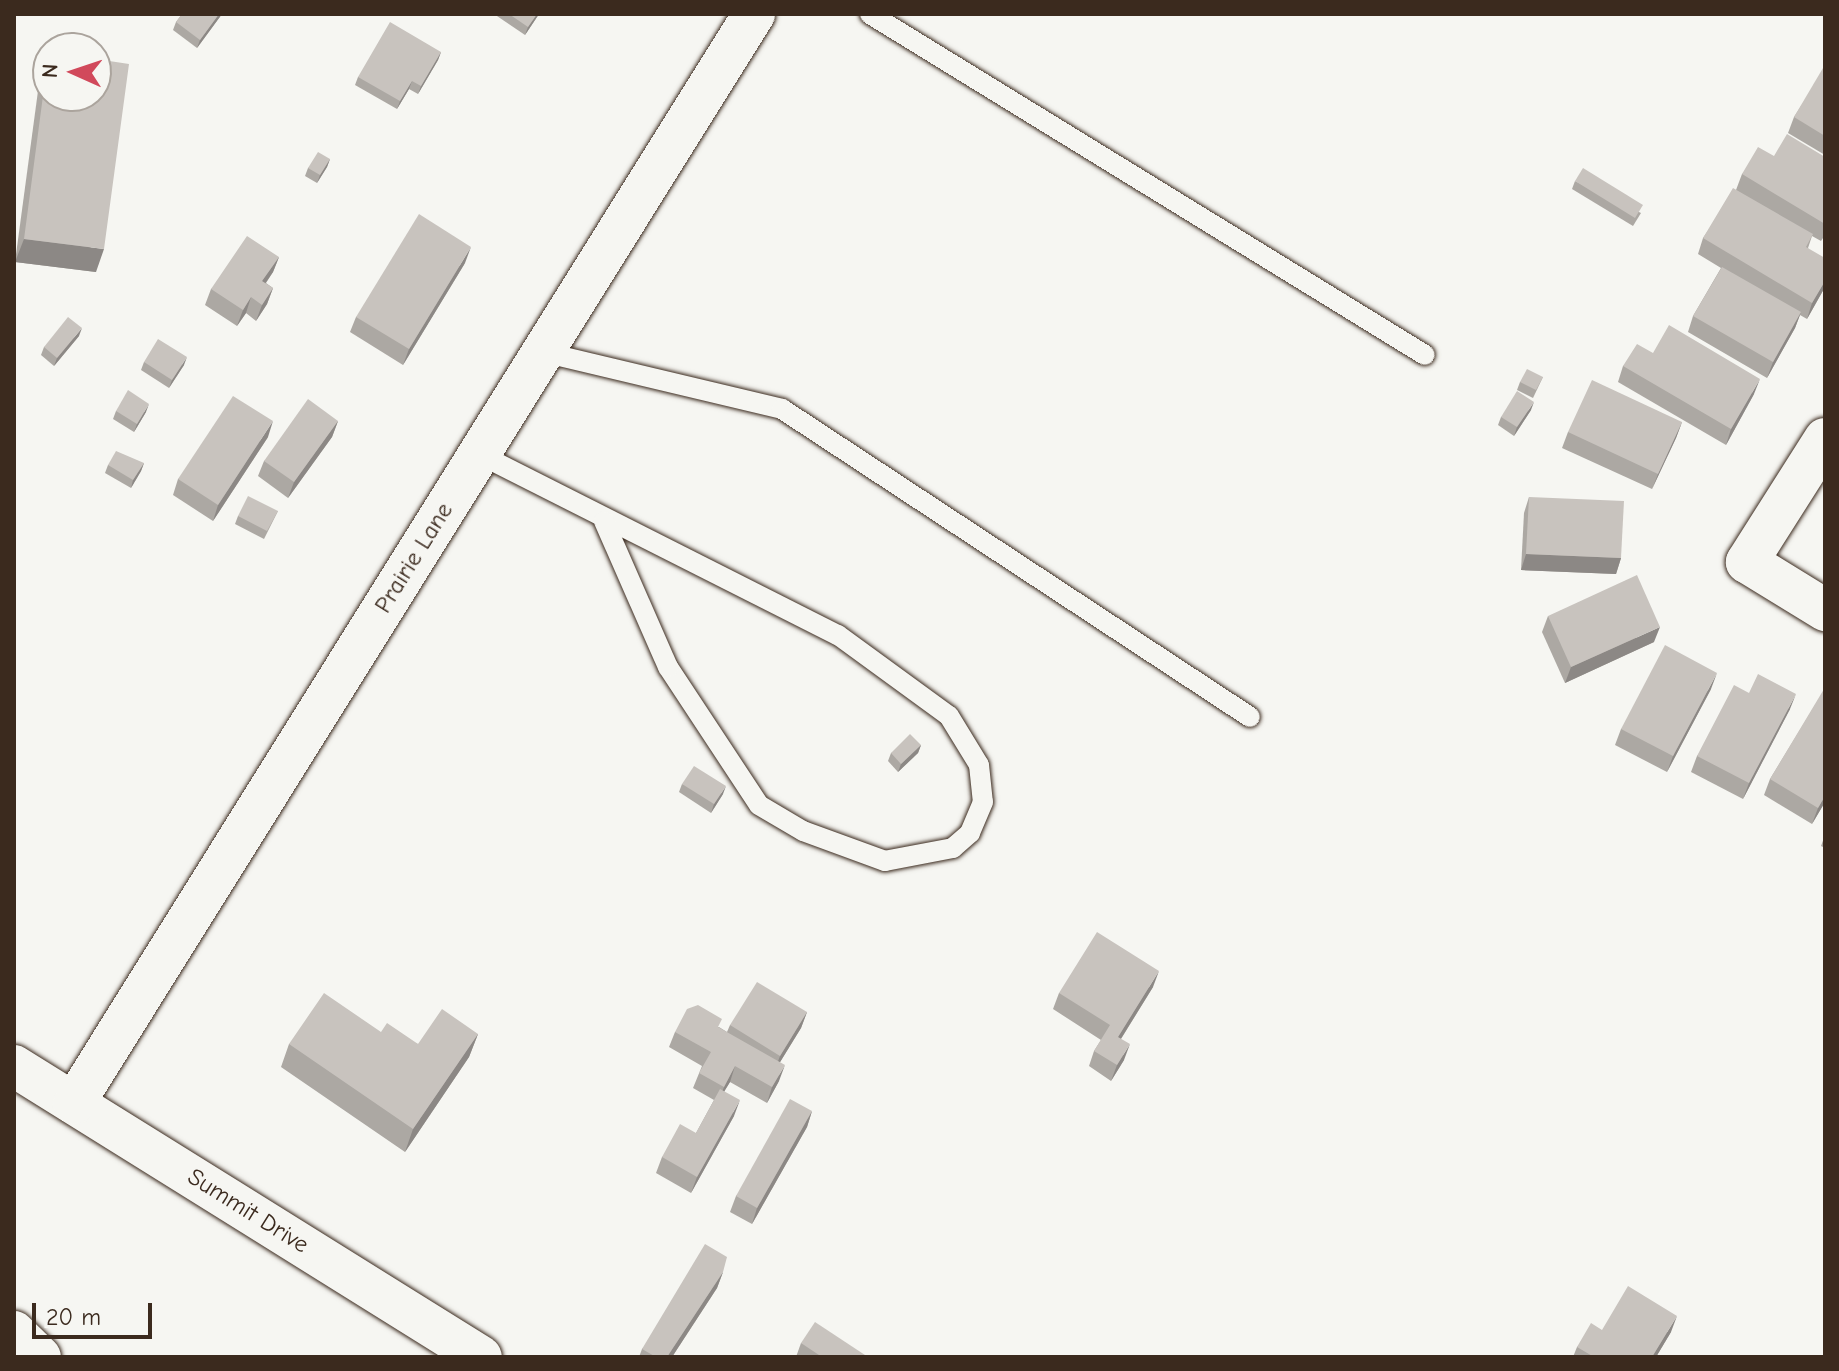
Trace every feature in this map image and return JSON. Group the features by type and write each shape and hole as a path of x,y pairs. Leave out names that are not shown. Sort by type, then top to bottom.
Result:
{"street":[{"name":"Prairie Lane","path":"74,1103 754,14"},
{"path":"1825,439 1747,562 1825,610"},
{"name":"Summit Drive","path":"14,1066 481,1357"},
{"path":"14,1332 40,1357"}],"lane":[{"path":"870,14 1425,355"},
{"path":"543,352 782,409 1250,717"},
{"path":"479,454 604,521 838,635 949,716 979,765 983,802 970,833 953,848 885,861 803,831 759,805 668,667 604,521"}],"building":[{"path":"182,14 219,14 200,40 176,22"},
{"path":"509,14 537,14 528,27"},
{"path":"390,22 441,52 421,86 412,81 400,101 358,77"},
{"path":"112,61 129,64 104,249 24,239 41,112 112,112"},
{"path":"1825,69 1825,136 1794,117"},
{"path":"1787,134 1825,157 1825,224 1742,174 1758,147 1774,156"},
{"path":"318,152 330,159 320,175 308,168"},
{"path":"1583,168 1643,205 1635,218 1575,181"},
{"path":"1733,188 1813,234 1806,247 1825,258 1825,281 1812,303 1703,238"},
{"path":"419,214 471,247 409,349 356,317"},
{"path":"247,236 279,257 262,281 273,288 262,305 251,297 243,310 211,289"},
{"path":"1722,267 1801,312 1773,362 1693,316"},
{"path":"68,317 82,328 57,358 44,347"},
{"path":"1669,325 1760,379 1731,429 1623,366 1637,344 1653,353"},
{"path":"158,339 187,357 172,380 144,362"},
{"path":"1527,369 1543,377 1536,390 1520,382"},
{"path":"1592,380 1682,422 1658,474 1568,432"},
{"path":"128,390 149,404 137,424 116,411"},
{"path":"1517,391 1534,402 1517,427 1501,417"},
{"path":"233,396 273,421 218,505 178,479"},
{"path":"308,399 338,421 294,482 264,461"},
{"path":"116,451 144,463 133,480 108,465"},
{"path":"248,496 278,511 267,531 238,516"},
{"path":"1529,497 1624,501 1621,558 1526,554"},
{"path":"1637,575 1660,627 1571,667 1548,616"},
{"path":"1665,645 1717,673 1673,756 1621,729"},
{"path":"1758,674 1796,694 1749,783 1697,756 1734,685 1749,693"},
{"path":"1824,689 1825,796 1818,808 1770,779"},
{"path":"910,734 921,745 901,764 891,753"},
{"path":"694,766 726,786 714,804 682,784"},
{"path":"1097,932 1159,971 1118,1037 1130,1044 1117,1065 1094,1051 1110,1025 1059,993"},
{"path":"757,982 807,1012 780,1056 730,1025"},
{"path":"324,993 381,1032 387,1023 418,1044 442,1009 478,1034 413,1129 289,1044"},
{"path":"698,1005 722,1019 718,1027 785,1065 772,1087 735,1066 724,1087 699,1073 711,1052 675,1032 687,1009"},
{"path":"720,1089 740,1100 697,1177 662,1157 680,1124 696,1133"},
{"path":"790,1099 812,1111 757,1208 736,1196"},
{"path":"705,1244 727,1257 723,1272 667,1357 656,1357 642,1349"},
{"path":"1628,1286 1677,1316 1652,1357 1594,1357 1577,1347 1591,1323 1602,1330"},
{"path":"815,1322 868,1357 822,1357 801,1343"}]}
